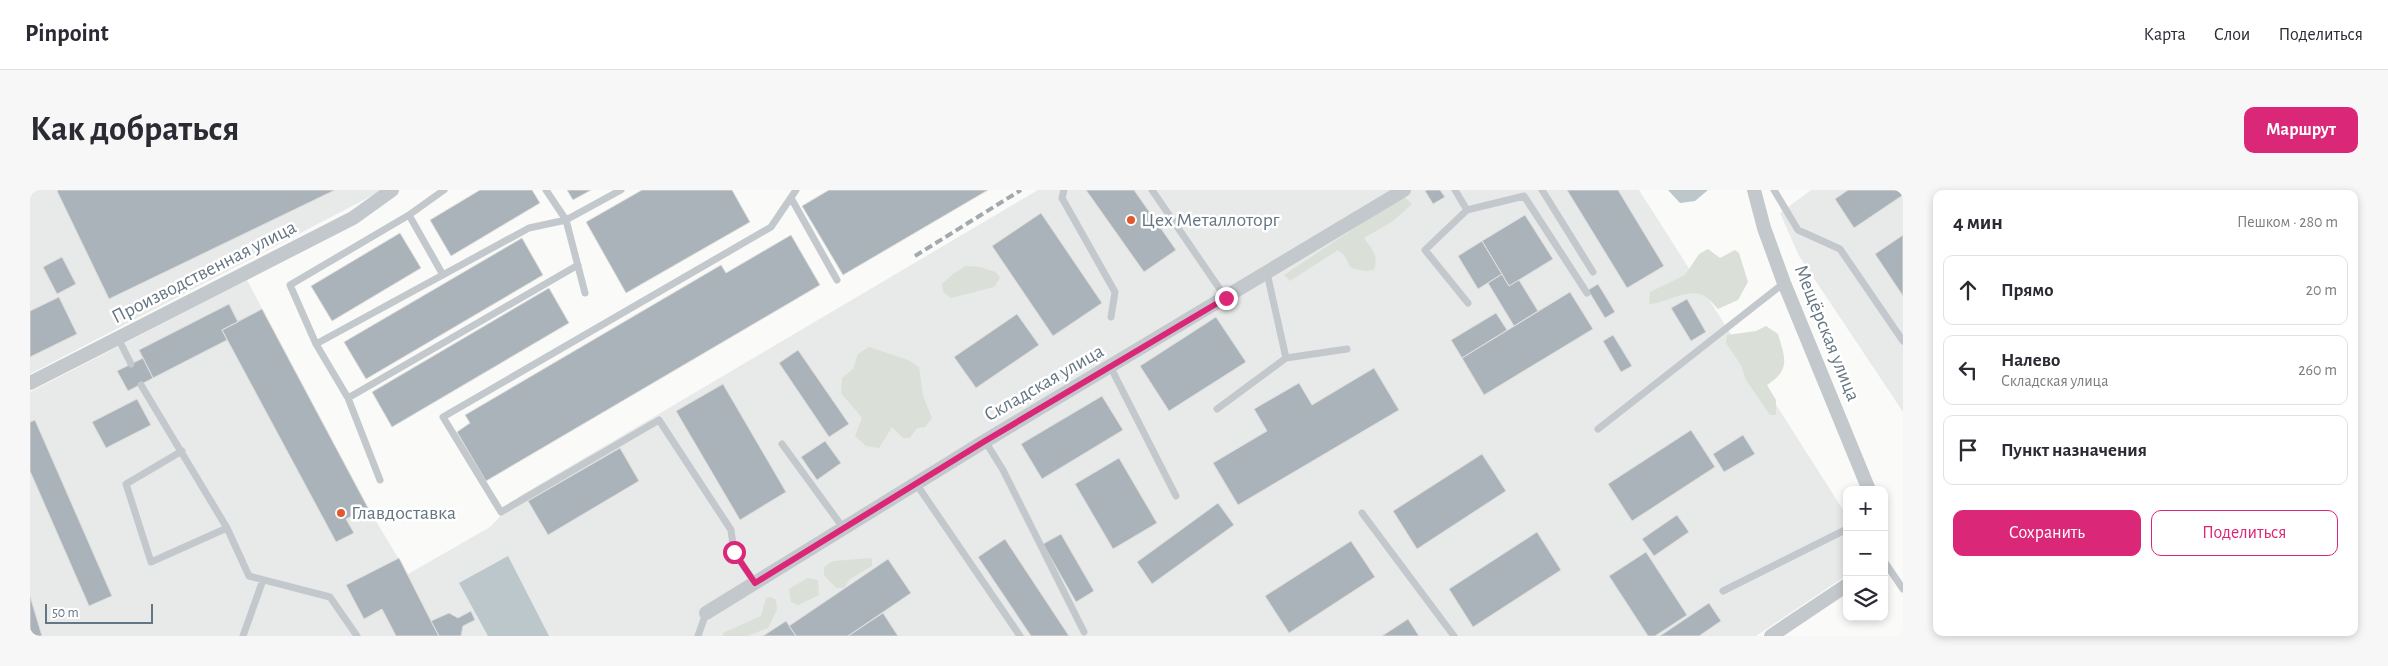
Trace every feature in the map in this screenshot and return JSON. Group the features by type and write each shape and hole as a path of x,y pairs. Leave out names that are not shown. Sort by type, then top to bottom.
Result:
{"street":[{"name":"Производственная улица","path":"30,383 353,218 392,190"},
{"name":"Складская улица","path":"706,613 917,485 985,441 1111,368 1404,190"},
{"name":"Мещёрская улица","path":"1754,190 1764,228 1784,283 1867,486"},
{"path":"1771,636 1843,588"}],"lane":[{"path":"380,480 348,398 316,344 290,285 409,215 444,190"},
{"path":"546,190 566,220 585,293"},
{"path":"316,344 529,228 566,220 621,190"},
{"path":"755,583 734,552 731,530 659,420 501,512 444,417 771,227 796,190"},
{"path":"1064,190 1062,198 1115,292 1111,317"},
{"path":"1152,190 1226,298"},
{"path":"1455,190 1467,210"},
{"path":"1542,190 1593,272"},
{"path":"1774,190 1798,230 1840,249 1903,342"},
{"path":"1468,303 1425,250 1467,210 1524,196 1587,292"},
{"path":"791,198 837,280"},
{"path":"409,215 444,275"},
{"path":"348,398 578,264"},
{"path":"1267,273 1286,358"},
{"path":"1598,429 1784,283"},
{"path":"118,338 131,364"},
{"path":"1217,409 1286,358 1348,349"},
{"path":"1111,368 1176,496"},
{"path":"141,385 227,528 249,576 330,597 357,636"},
{"path":"985,441 1003,470 1084,632"},
{"path":"782,444 844,529"},
{"path":"182,451 126,484 151,562 227,528"},
{"path":"917,485 1020,636"},
{"path":"1362,512 1454,636"},
{"path":"1723,591 1843,531"},
{"path":"1888,567 1903,589"},
{"path":"243,636 263,580"},
{"path":"698,636 706,613"}],"shaded area":[{"path":"30,190 383,190 30,374"},
{"path":"1038,190 1639,190 1843,510 1843,578 1756,636 30,636 30,392 247,280 368,508 408,574 490,527 520,496"},
{"path":"1668,190 1708,190 1695,201 1680,203"},
{"path":"1811,190 1903,190 1903,412 1799,256 1780,213"},
{"path":"1403,196 1412,204 1393,221 1364,238 1375,256 1374,270 1365,271 1351,268 1344,255 1338,250 1290,281 1284,275"},
{"path":"1708,249 1720,258 1735,250 1739,253 1748,282 1738,300 1718,309 1703,295 1690,293 1649,304 1650,292 1685,275 1699,254"},
{"path":"966,266 979,267 996,272 1000,278 994,287 951,298 943,292 942,284 954,273"},
{"path":"1766,326 1778,334 1784,357 1783,369 1780,374 1767,385 1776,400 1776,415 1770,415 1746,380 1741,365 1726,343 1727,335 1756,331"},
{"path":"869,347 908,360 919,367 923,396 932,418 925,427 917,428 910,438 903,438 892,427 879,448 866,446 855,436 862,418 841,393 842,378 853,369 858,354"},
{"path":"508,556 549,636 488,636 459,583"},
{"path":"872,558 872,566 850,579 844,588 836,588 824,575 824,567 833,561"},
{"path":"808,578 818,580 819,595 798,605 791,602 789,589"},
{"path":"771,597 776,600 777,610 768,628 747,636 723,636 723,633 761,616 766,598"}],"building":[{"path":"58,190 335,190 109,299"},
{"path":"480,190 532,190 540,203 451,256 430,220"},
{"path":"567,190 591,190 573,200"},
{"path":"642,190 732,190 750,222 626,293 586,222"},
{"path":"829,190 988,190 843,275 802,206"},
{"name":"Цех Металлоторг","path":"1086,190 1134,190 1176,250 1144,272"},
{"path":"1440,190 1445,197 1433,204 1425,191"},
{"path":"1567,190 1618,190 1664,266 1627,288"},
{"path":"1848,190 1903,190 1903,195 1854,228 1835,199"},
{"path":"1041,213 1102,303 1053,336 992,246"},
{"path":"1525,215 1553,259 1509,286 1482,241"},
{"path":"400,233 421,268 332,321 311,286"},
{"path":"791,235 820,285 486,481 457,432 470,423 465,415 721,265 726,273"},
{"path":"1903,235 1903,296 1875,254"},
{"path":"522,238 543,275 366,379 344,342"},
{"path":"1482,241 1502,274 1478,289 1458,256"},
{"path":"62,257 76,284 57,294 43,267"},
{"path":"1502,274 1509,286 1519,280 1538,311 1514,326 1488,283"},
{"path":"1598,284 1615,312 1605,318 1588,290"},
{"path":"549,288 569,323 392,427 372,392"},
{"path":"1570,292 1593,329 1484,395 1462,358"},
{"path":"59,297 77,334 30,357 30,311"},
{"path":"1687,299 1706,332 1691,341 1671,308"},
{"path":"229,304 238,322 222,330 227,340 153,378 139,350"},
{"path":"262,309 368,508 346,519 354,533 336,542 222,330"},
{"path":"1496,313 1507,330 1462,358 1451,340"},
{"path":"1017,314 1039,345 976,388 954,357"},
{"path":"1216,317 1246,362 1169,411 1140,366"},
{"path":"1613,335 1632,366 1621,372 1603,341"},
{"path":"798,350 849,424 829,437 779,363"},
{"path":"143,358 153,378 128,391 117,371"},
{"path":"1374,368 1399,410 1238,505 1213,463 1267,431 1254,409 1299,383 1312,405"},
{"path":"723,384 786,492 740,520 676,411"},
{"path":"1102,396 1123,430 1042,479 1021,444"},
{"path":"137,399 151,425 106,448 92,422"},
{"path":"35,420 112,596 89,606 30,471 30,422"},
{"path":"1691,430 1715,467 1632,521 1608,484"},
{"path":"1743,435 1755,454 1724,472 1713,454"},
{"path":"825,441 841,463 817,480 801,457"},
{"path":"620,448 639,481 548,535 528,501"},
{"path":"1482,454 1506,491 1417,549 1393,511"},
{"path":"1119,458 1157,523 1113,549 1075,484"},
{"path":"1218,503 1234,525 1152,584 1137,562"},
{"path":"1677,515 1689,532 1654,556 1642,539"},
{"path":"1537,532 1561,570 1473,627 1449,589"},
{"path":"1061,534 1094,591 1076,602 1043,544"},
{"path":"1005,539 1069,636 1031,636 978,557"},
{"path":"1351,541 1375,577 1289,633 1265,596"},
{"path":"1646,552 1687,615 1655,636 1648,636 1609,576"},
{"path":"399,558 439,636 396,636 382,609 364,619 346,585"},
{"path":"888,559 911,593 848,636 796,636 789,626"},
{"path":"30,596 42,636 30,636"},
{"path":"1709,603 1721,621 1699,636 1660,636"},
{"path":"471,611 475,620 463,626 461,636 439,636 431,621 449,613 458,618"},
{"path":"883,613 898,636 848,636"},
{"path":"1408,619 1419,636 1382,636"},
{"path":"786,621 796,636 763,636"}],"railway":[{"path":"915,256 1021,190"}],"place":[{"name":"Цех Металлоторг","path":"1131,220"},
{"name":"Главдоставка","path":"341,513"}],"route":[{"path":"734,552 755,583 917,485 985,441 1111,368 1226,298"}]}
